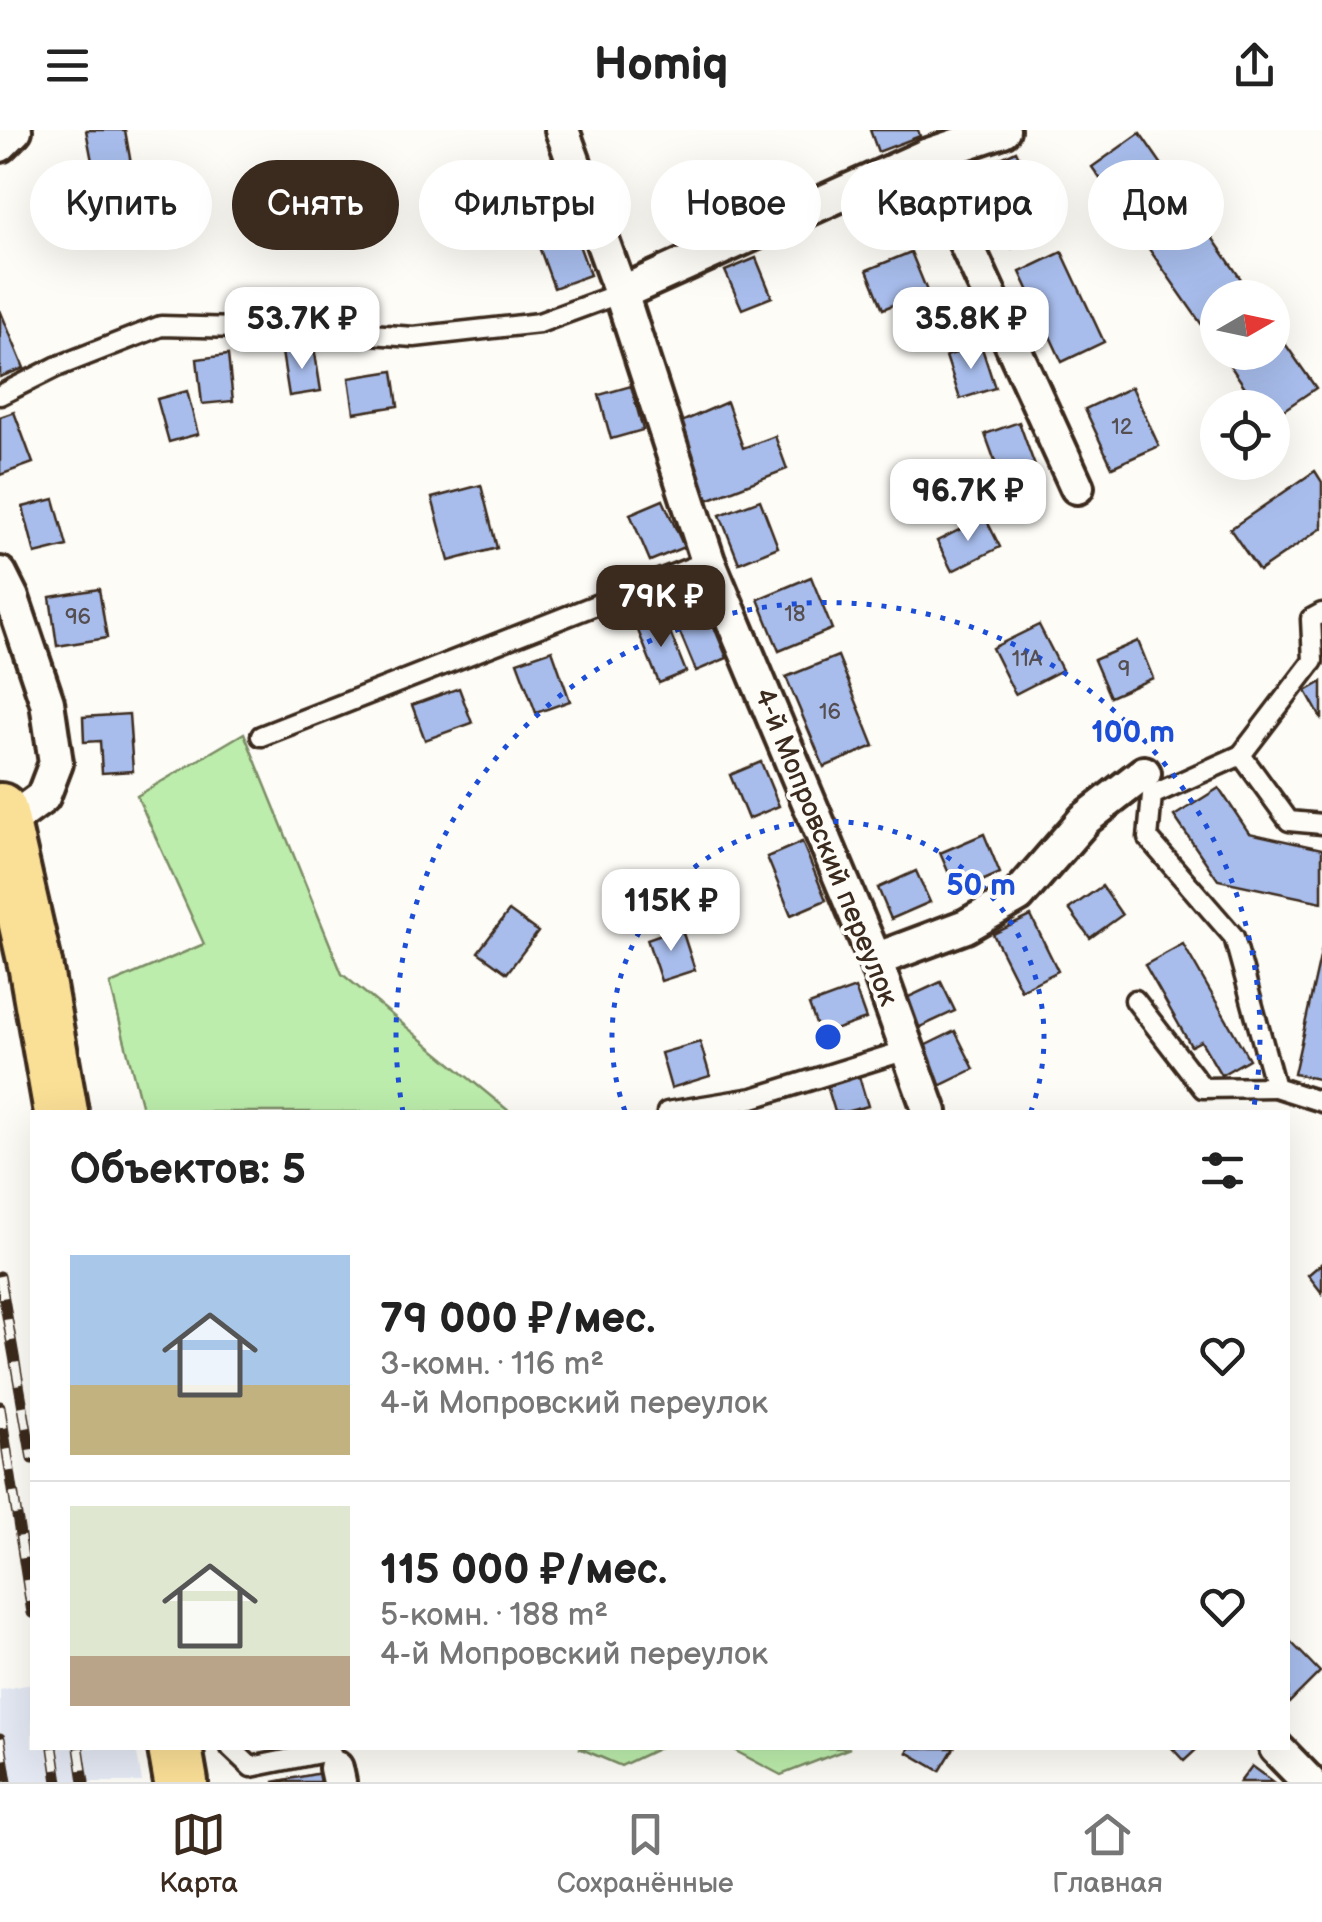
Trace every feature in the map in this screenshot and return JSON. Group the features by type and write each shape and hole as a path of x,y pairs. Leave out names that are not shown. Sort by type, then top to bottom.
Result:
{"main road":[{"path":"2,818 35,964 61,1110"},
{"path":"175,1750 181,1782"}],"street":[{"path":"0,145 15,130"},
{"name":"4-й Мопровский переулок","path":"562,130 622,293 708,560 875,960 929,1110"},
{"path":"622,293 926,156 1003,130"},
{"path":"926,156 1077,487"},
{"path":"0,574 47,702 56,764 43,797 2,818"},
{"path":"875,960 966,926 1018,896 1085,820 1144,773"},
{"path":"1278,1750 1310,1782"}],"lane":[{"path":"0,395 56,367 162,326 414,337 538,322 622,293"},
{"path":"261,736 708,560"},
{"path":"1275,1087 1234,937 1148,838 1152,795 1241,755 1313,661 1310,619 1322,613"},
{"path":"1241,755 1289,821 1322,824"},
{"path":"1134,1000 1203,1088 1275,1087 1322,1102"},
{"path":"679,1110 753,1098 907,1050"},
{"path":"233,1750 251,1767 330,1751 338,1775"}],"shaded area":[{"path":"30,1684 30,1750 136,1750 142,1782 0,1782 0,1690"}],"green space":[{"path":"244,733 342,974 508,1110 142,1110 110,984 204,944 137,796"},
{"path":"584,1750 655,1750 621,1766"},
{"path":"734,1750 845,1750 781,1775"}],"building":[{"path":"86,130 125,130 130,160 92,160"},
{"path":"870,130 918,130 920,136 878,152"},
{"path":"1140,133 1159,160 1102,160"},
{"path":"1016,151 1020,160 997,160"},
{"path":"540,250 581,250 590,275 554,288"},
{"path":"1150,250 1221,250 1242,280 1200,280 1200,322"},
{"path":"911,252 927,291 883,309 867,270"},
{"path":"1062,252 1104,342 1062,362 1020,272"},
{"path":"756,258 772,297 742,309 725,271"},
{"path":"0,310 24,368 0,377"},
{"path":"981,345 995,388 960,399 946,356"},
{"path":"314,347 321,391 289,396 282,352"},
{"path":"1290,351 1316,388 1290,406 1290,390 1247,390 1233,370 1290,370"},
{"path":"228,355 233,401 202,404 197,359"},
{"path":"393,371 398,406 354,413 349,378"},
{"path":"631,386 643,430 611,439 599,395"},
{"path":"1132,387 1159,446 1112,467 1085,409"},
{"path":"187,391 198,434 169,442 157,399"},
{"path":"727,402 743,448 775,436 787,469 707,500 679,423"},
{"path":"14,412 33,463 0,475 0,417"},
{"path":"1019,422 1036,469 1002,481 985,434"},
{"path":"1315,471 1322,482 1322,528 1259,571 1230,529"},
{"path":"481,485 497,548 449,561 432,498"},
{"path":"54,499 67,546 35,554 23,507"},
{"path":"663,500 684,547 650,561 630,514"},
{"path":"760,500 778,547 739,563 720,515"},
{"path":"985,517 1000,547 952,571 937,541"},
{"path":"811,577 832,629 779,651 758,599"},
{"path":"99,589 107,638 57,646 50,597"},
{"path":"704,603 727,658 696,671 673,616"},
{"path":"664,617 686,672 659,683 637,628"},
{"path":"1039,625 1062,670 1015,694 992,648"},
{"path":"1138,641 1153,678 1110,697 1094,660"},
{"path":"552,650 570,701 536,713 517,662"},
{"path":"838,656 874,746 824,767 786,677"},
{"path":"1322,682 1322,720 1306,691"},
{"path":"459,688 472,723 425,740 412,705"},
{"path":"129,714 133,771 102,773 100,741 84,742 83,717"},
{"path":"761,762 779,806 748,819 730,775"},
{"path":"1219,788 1249,833 1322,849 1322,902 1218,880 1174,816"},
{"path":"984,834 1000,873 957,892 940,853"},
{"path":"802,842 826,900 791,915 767,857"},
{"path":"916,871 930,902 891,919 878,888"},
{"path":"1102,886 1122,915 1090,938 1069,909"},
{"path":"509,911 538,932 507,973 478,952"},
{"path":"1031,916 1058,971 1021,990 993,934"},
{"path":"681,927 695,970 661,981 647,939"},
{"path":"1183,944 1249,1059 1221,1075 1201,1041 1191,1046 1145,965"},
{"path":"1322,948 1322,1080 1294,1074"},
{"path":"941,982 955,1011 918,1028 904,999"},
{"path":"855,988 866,1019 820,1035 809,1005"},
{"path":"955,1031 974,1069 937,1087 918,1049"},
{"path":"700,1042 710,1076 671,1088 661,1053"},
{"path":"858,1073 868,1106 834,1110 826,1082"},
{"path":"1322,1263 1322,1293 1308,1275"},
{"path":"1290,1641 1320,1672 1290,1702"},
{"path":"908,1750 953,1750 940,1771"},
{"path":"1174,1750 1196,1750 1184,1761"},
{"path":"1252,1766 1274,1782 1240,1782"},
{"path":"321,1773 323,1782 273,1782"}],"railway":[{"path":"0,1276 30,1448"},
{"path":"0,1406 30,1600"},
{"path":"0,1738 7,1782"},
{"path":"53,1750 58,1782"},
{"path":"79,1750 84,1782"}]}
